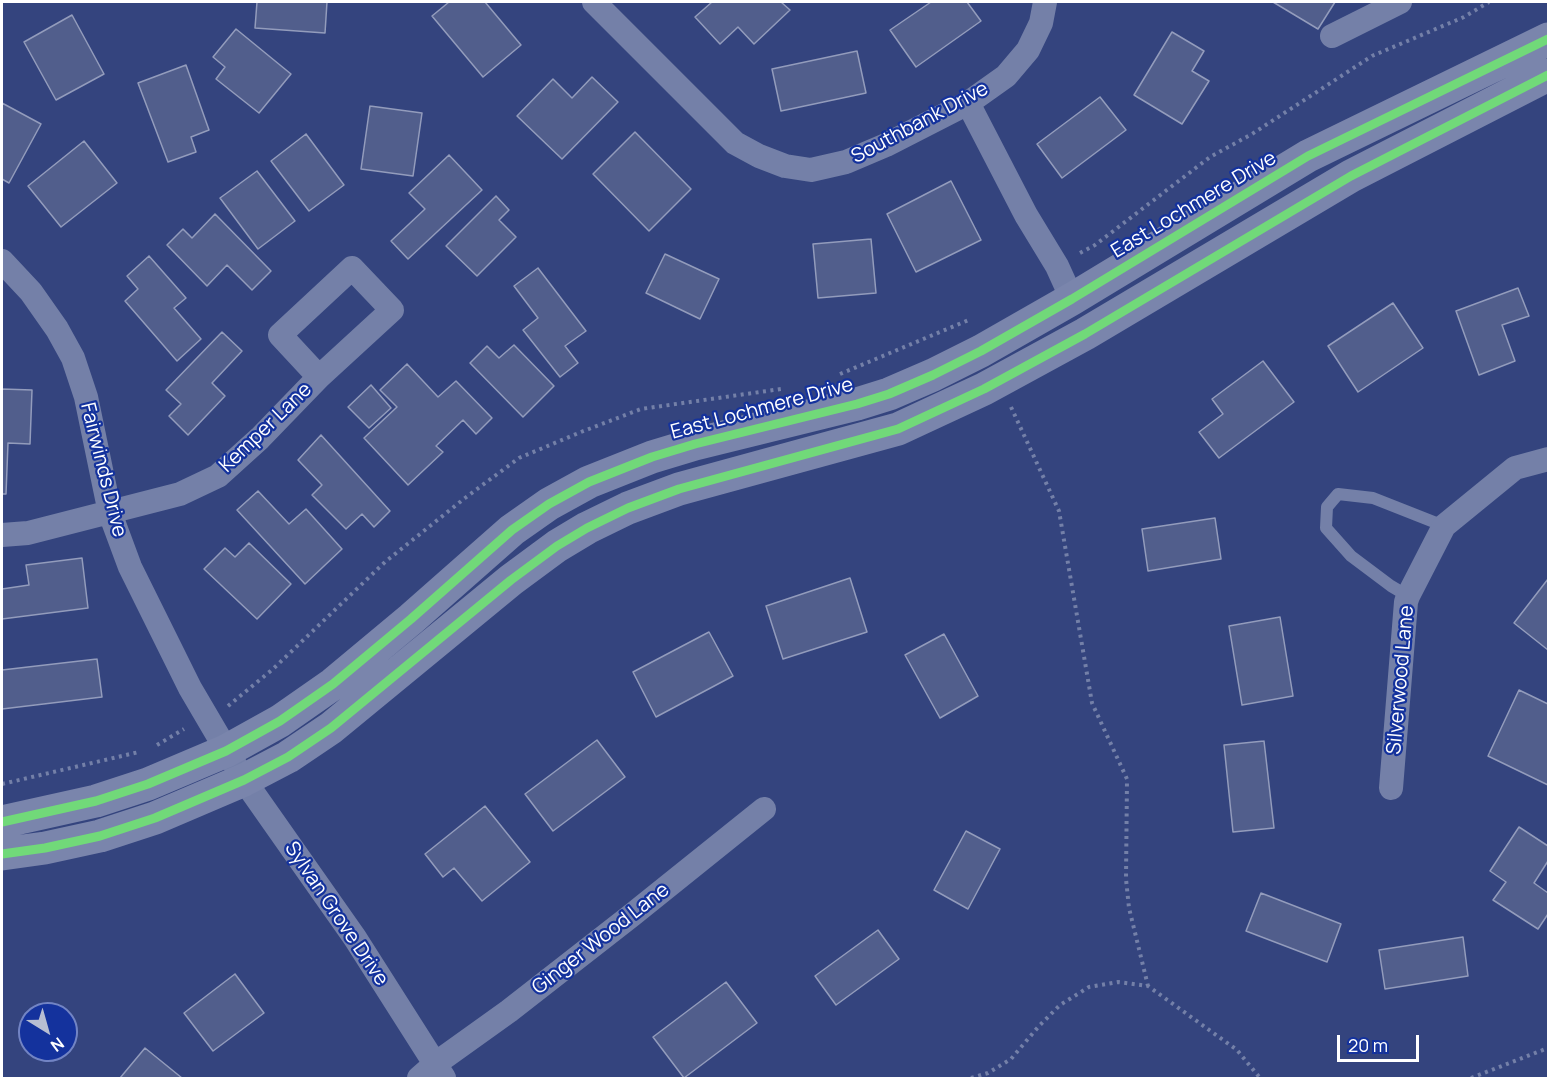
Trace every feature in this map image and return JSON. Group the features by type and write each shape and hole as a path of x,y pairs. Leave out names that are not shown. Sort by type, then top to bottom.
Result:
{"street":[{"name":"Southbank Drive","path":"594,2 735,143 759,156 786,166 811,170 846,162 886,145 968,103 1006,76 1028,50 1041,23 1045,2"},
{"path":"1332,36 1400,2"},
{"name":"East Lochmere Drive","path":"2,822 96,801 148,784 226,751 280,721 333,684 512,530 549,504 589,482 652,457 685,447 889,394 981,351 1072,299 1308,156 1548,39"},
{"path":"2,854 100,837 155,818 244,780 288,757 331,728 511,580 557,546 587,528 628,508 679,489 898,429 999,381 1085,334 1351,176 1548,75"},
{"path":"968,103 1026,214 1057,266 1072,299"},
{"name":"Fairwinds Drive","path":"2,261 31,292 57,329 73,358 86,397 110,513 130,567 190,688 226,751"},
{"name":"Kemper Lane","path":"2,536 28,533 180,494 218,476 260,438 319,377 392,310 352,268 280,335 319,377"},
{"name":"Silverwood Lane","path":"1391,788 1408,596 1444,526 1515,468 1548,459"},
{"name":"Sylvan Grove Drive","path":"226,751 355,938 433,1074"},
{"name":"Ginger Wood Lane","path":"433,1074 764,809"}],"lane":[{"path":"1408,596 1352,556 1326,528 1327,507 1338,494 1374,498 1444,526"}],"path":[{"path":"999,381 1059,511 1092,703 1127,779 1126,879 1129,908 1148,986"},
{"path":"971,1078 988,1073 1011,1059 1060,1005 1089,987 1118,982 1148,986 1237,1050 1260,1078"},
{"path":"1471,1078 1548,1048"}],"building":[{"path":"257,2 327,2 325,33 255,28"},
{"path":"449,2 485,2 521,45 483,77 432,16"},
{"path":"712,2 781,2 790,10 754,44 738,27 720,44 695,17"},
{"path":"931,2 967,2 981,21 916,67 890,30"},
{"path":"1273,2 1335,2 1318,29"},
{"path":"72,15 104,74 56,100 24,42"},
{"path":"236,29 291,74 259,113 216,79 225,67 213,57"},
{"path":"1172,32 1204,51 1192,71 1209,81 1182,124 1134,95"},
{"path":"857,51 866,93 781,111 772,69"},
{"path":"186,65 209,130 191,137 196,152 168,162 138,83"},
{"path":"592,77 618,102 562,159 517,116 553,79 572,98"},
{"path":"1100,97 1126,130 1062,178 1037,144"},
{"path":"2,103 41,124 9,183 2,179"},
{"path":"370,106 422,113 413,176 361,169"},
{"path":"635,132 691,189 649,231 593,174"},
{"path":"306,134 344,185 309,211 271,161"},
{"path":"84,141 117,183 61,227 28,186"},
{"path":"449,155 482,190 408,259 391,241 425,209 409,193"},
{"path":"257,171 295,221 258,249 220,198"},
{"path":"951,181 981,240 916,272 887,214"},
{"path":"496,196 509,210 499,220 516,237 477,276 446,246"},
{"path":"215,214 271,271 252,290 227,265 207,286 167,245 183,229 192,238"},
{"path":"871,239 876,293 818,298 813,244"},
{"path":"665,254 719,279 700,319 646,293"},
{"path":"149,256 186,298 174,308 201,339 177,361 125,301 138,289 127,276"},
{"path":"538,268 586,331 565,346 578,363 560,377 523,330 538,318 514,286"},
{"path":"1518,288 1529,316 1502,325 1515,361 1479,375 1456,311"},
{"path":"1393,303 1423,348 1358,392 1328,346"},
{"path":"222,332 242,351 212,383 225,396 188,435 169,416 181,404 166,390"},
{"path":"514,345 554,386 523,417 470,363 487,346 499,358"},
{"path":"1263,361 1294,402 1219,458 1199,432 1223,414 1212,399"},
{"path":"407,364 438,397 456,381 492,418 476,434 463,420 436,446 443,452 408,485 364,438 397,407 380,390"},
{"path":"371,385 391,408 369,428 348,407"},
{"path":"2,389 32,390 30,444 8,443 6,494 2,494"},
{"path":"321,435 390,511 374,527 362,514 346,529 312,495 322,485 298,460"},
{"path":"258,491 289,524 306,509 342,549 305,584 237,510"},
{"path":"1215,518 1221,559 1148,571 1142,529"},
{"path":"249,543 291,584 257,619 204,569 225,548 235,557"},
{"path":"82,558 88,608 2,619 2,589 29,585 26,565"},
{"path":"850,578 867,632 783,659 766,606"},
{"path":"1548,579 1548,650 1514,623"},
{"path":"1280,617 1293,696 1242,705 1229,626"},
{"path":"709,632 733,676 656,717 633,672"},
{"path":"944,634 978,696 940,718 905,655"},
{"path":"97,659 102,697 2,709 2,670"},
{"path":"1519,690 1548,704 1548,785 1488,756"},
{"path":"597,740 625,777 553,831 525,794"},
{"path":"1264,741 1274,828 1233,832 1224,745"},
{"path":"485,806 530,862 482,901 454,868 443,877 425,854"},
{"path":"1519,827 1548,846 1548,861 1534,883 1548,893 1548,914 1538,929 1493,900 1506,882 1490,871"},
{"path":"966,831 1000,849 968,909 934,890"},
{"path":"1261,893 1341,924 1327,962 1246,931"},
{"path":"878,930 899,959 836,1005 815,976"},
{"path":"1463,937 1468,976 1385,989 1379,950"},
{"path":"235,974 264,1013 213,1051 184,1013"},
{"path":"726,982 757,1023 684,1078 653,1037"},
{"path":"145,1048 182,1078 120,1078"}],"cycle path":[{"path":"2,822 96,801 148,784 226,751 280,721 333,684 512,530 549,504 589,482 652,457 695,444 857,404 889,394 933,375 981,351 1072,299 1308,156 1548,39"},
{"path":"2,854 45,848 100,836 155,818 244,780 288,757 331,728 511,580 557,546 587,528 628,508 679,489 898,429 984,389 1085,334 1351,176 1548,75"}]}
